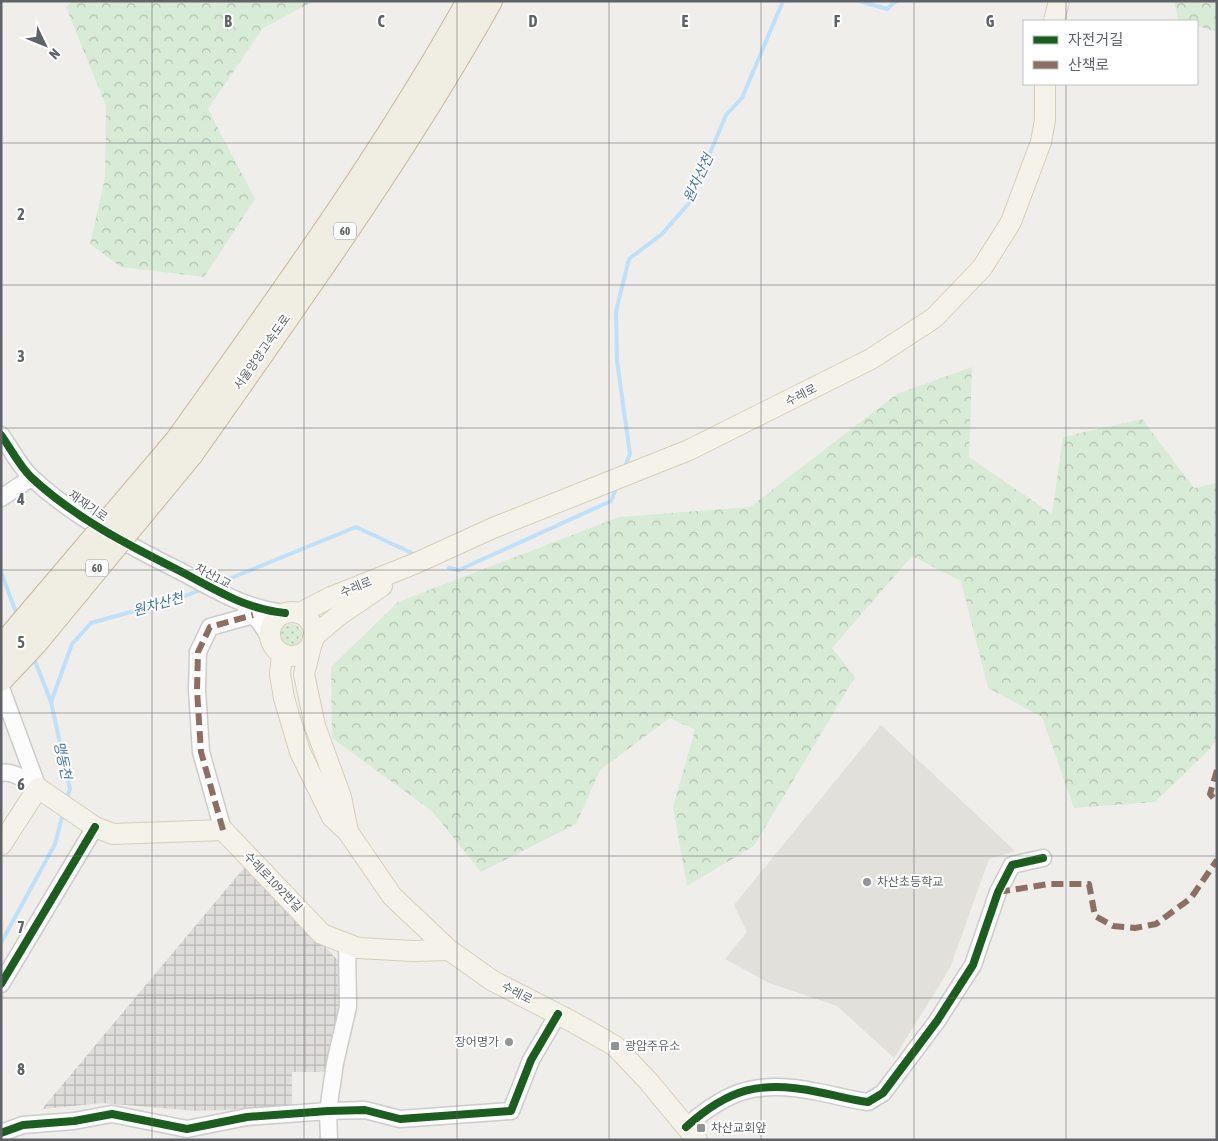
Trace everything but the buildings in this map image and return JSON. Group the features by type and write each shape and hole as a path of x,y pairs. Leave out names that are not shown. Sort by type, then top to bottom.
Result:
{"highway":[{"name":"서울양양고속도로","path":"1,648 184,448 282,295 380,149 439,55 469,1"},
{"name":"서울양양고속도로","path":"1,679 35,643 297,303 394,160 490,1"},
{"path":"466,43 509,1"}],"main road":[{"path":"1054,20 1059,1"},
{"name":"수레로","path":"292,613 414,564 493,528 698,445 872,359 934,318 982,268 1011,222 1041,142 1045,120 1045,85"},
{"name":"수레로","path":"348,832 341,797 315,726 304,674 312,640 338,616 414,564"},
{"path":"292,613 310,623 312,640 299,654 282,654 274,647 270,638 273,623 292,613"},
{"name":"수레로","path":"282,654 280,674 284,698 300,752 332,817 348,832 392,896 450,950 493,981 615,1046 649,1082 692,1134"},
{"path":"1,845 38,788 95,827 113,834 223,830"},
{"name":"수레로1092번길","path":"223,830 322,934 358,948 413,951 450,950"}],"street":[{"name":"재재기로","path":"1,435 31,478 86,520 139,551 181,572"},
{"path":"3,497 31,478"},
{"name":"차산1교","path":"181,572 234,600"},
{"path":"234,600 266,611 292,613"},
{"path":"234,600 253,615 270,638"},
{"path":"223,830 201,752 197,690 198,652 210,627 253,615"},
{"path":"1,688 38,788"},
{"path":"1,772 18,776 38,788"},
{"path":"1,984 95,827"},
{"path":"692,1134 721,1101 738,1092 791,1087 868,1102 883,1093 937,1021 973,965 998,892 1012,866 1042,858"},
{"path":"329,1140 328,1111 335,1063 348,1007 347,944"},
{"path":"1,1133 23,1125 74,1121 112,1114 186,1129 246,1117 328,1111 365,1110 400,1119 512,1111 531,1060 558,1014"}],"shaded area":[{"name":"차산초등학교","path":"881,725 1015,851 989,859 950,968 894,1058 837,1006 769,983 725,959 747,932 734,905"},
{"path":"248,863 341,964 344,993 329,1072 292,1072 292,1107 197,1111 101,1103 42,1109"}],"green space":[{"path":"72,1 314,1 263,28 208,109 255,199 204,277 121,267 90,244 105,178 106,106 66,7"},
{"path":"1174,1 1217,1 1217,32 1198,26 1198,20 1178,20"},
{"path":"972,367 969,457 1052,514 1063,437 1142,419 1194,488 1217,483 1217,738 1211,748 1155,802 1074,808 1042,717 988,688 961,581 912,556 832,648 855,677 754,846 687,886 673,807 695,730 670,718 600,770 576,824 481,872 432,811 332,738 331,667 398,602 619,517 750,507 897,394"},
{"path":"291,624 299,627 302,635 299,643 291,646 283,643 280,635 283,627"}],"waterway":[{"name":"원차산천","path":"626,464 630,454 617,361 616,311 629,259 662,234 689,203 726,115 742,98 783,1"},
{"name":"원차산천","path":"860,1 887,9 896,1"},
{"name":"원차산천","path":"449,568 459,570 611,501 615,491"},
{"name":"원차산천","path":"214,585 356,527 416,555"},
{"name":"맹동천","path":"1,572 17,615"},
{"name":"원차산천","path":"51,702 72,644 91,623 177,599 203,589"},
{"name":"맹동천","path":"33,656 51,702 70,789 66,801"},
{"name":"맹동천","path":"1,943 55,844 63,813"}],"marked path":[{"path":"223,830 201,752 197,690 198,652 210,627 253,615"},
{"path":"1217,770 1210,794 1217,802"},
{"path":"998,892 1049,884 1089,884 1095,916 1113,926 1135,928 1156,924 1191,898 1217,860"}],"cycle path":[{"path":"1,435 32,478 66,506 103,530 243,603 270,611 285,613"},
{"path":"1,984 95,827"},
{"path":"686,1127 717,1103 747,1090 779,1087 798,1088 868,1102 883,1093 937,1021 973,965 998,892 1012,865 1043,858"},
{"path":"1,1133 23,1125 74,1121 112,1114 187,1129 247,1117 328,1111 365,1110 400,1119 511,1111 531,1060 558,1014"}],"place":[{"name":"차산초등학교","path":"867,882"},
{"name":"장어명가","path":"509,1042"},
{"name":"광암주유소","path":"615,1046"},
{"name":"차산교회앞","path":"701,1128"}]}
